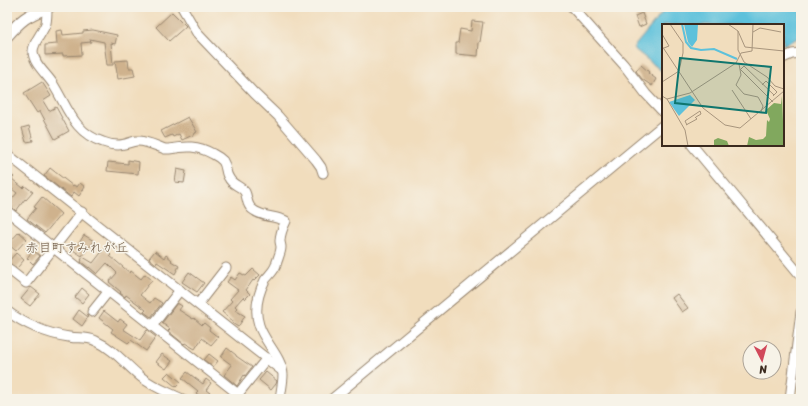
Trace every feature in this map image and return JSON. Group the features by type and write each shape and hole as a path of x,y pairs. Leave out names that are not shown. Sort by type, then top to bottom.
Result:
{"street":[{"path":"182,7 198,33 254,93 278,116 316,160 323,173"},
{"path":"572,7 624,65 646,94 662,111"},
{"path":"7,36 24,19 33,13 49,8 46,22 34,45 34,55 38,64 54,86 71,118 82,130 93,138 114,145 142,141 165,149 188,146 208,151 222,160 226,166 227,177 232,183 241,188 252,209 260,214 280,218 286,221 281,233 281,248 275,267 262,287 256,312 261,332 274,352 282,370 283,375 280,399"},
{"path":"784,58 792,54 801,53"},
{"path":"332,399 662,126"},
{"path":"693,146 801,276"},
{"path":"7,154 282,370"},
{"path":"7,211 238,394 267,358"},
{"path":"7,268 26,283 82,212"},
{"path":"198,304 226,268"},
{"path":"152,326 180,290"},
{"path":"92,312 108,292"},
{"path":"7,311 21,320 48,332 67,337 87,338 98,342 119,357 147,382 182,399"},
{"path":"790,399 801,312"}],"water":[{"path":"667,7 801,7 801,37 784,45 784,24 662,24 662,71 633,48"}],"building":[{"path":"172,12 186,26 169,41 156,27"},
{"path":"642,13 646,24 639,27 635,16"},
{"path":"472,21 483,22 478,56 456,54 456,43 458,43 460,29 471,31"},
{"path":"62,30 63,35 83,33 83,31 93,30 117,35 115,44 111,43 113,65 107,65 104,42 90,39 91,42 81,43 82,55 45,55 45,45 57,44 56,31"},
{"path":"128,60 129,68 133,68 135,76 118,79 115,61"},
{"path":"641,65 656,79 652,86 642,79 636,71"},
{"path":"42,82 51,96 43,101 49,111 56,107 69,131 55,139 40,111 37,113 24,93"},
{"path":"188,117 197,132 195,134 182,140 179,134 173,137 172,135 165,138 161,131"},
{"path":"29,126 33,141 26,142 22,128"},
{"path":"128,160 139,162 138,174 107,171 108,162 128,164"},
{"path":"50,168 73,186 77,187 80,183 85,187 79,196 74,192 71,197 44,176"},
{"path":"177,169 186,171 184,183 175,182"},
{"path":"7,171 14,177 12,179 23,188 25,186 33,192 26,200 25,199 16,211 11,206 7,205 17,193 7,185"},
{"path":"42,197 61,214 45,233 27,219 36,208 34,207"},
{"path":"19,232 27,239 16,251 8,244"},
{"path":"84,235 94,241 82,256 73,250"},
{"path":"104,249 130,273 131,271 141,279 145,274 152,280 140,295 150,303 154,298 162,303 151,317 144,312 146,310 126,295 125,297 109,282 117,273 107,263 97,274 81,262 83,257 93,263"},
{"path":"33,250 40,256 33,264 27,258"},
{"path":"155,251 164,258 166,255 172,260 171,261 179,266 175,274 157,262 156,264 149,258"},
{"path":"16,253 24,260 17,268 8,262"},
{"path":"253,269 260,275 254,281 253,280 246,290 250,294 245,299 243,297 235,306 237,308 235,310 245,316 238,327 222,312 232,301 230,299 238,290 227,282 231,277 235,280 240,273 246,276"},
{"path":"189,272 204,283 197,292 182,282"},
{"path":"31,287 40,294 30,306 21,299"},
{"path":"82,288 89,294 82,303 75,297"},
{"path":"677,294 688,308 682,312 672,298"},
{"path":"177,303 182,306 179,310 193,319 194,318 202,325 204,323 210,328 209,330 218,337 211,345 202,338 195,349 185,343 184,344 168,331 170,329 162,323"},
{"path":"79,310 88,317 82,326 73,319"},
{"path":"104,311 118,322 120,319 127,324 123,329 140,340 147,330 156,337 146,351 131,340 128,343 111,332 113,329 99,318"},
{"path":"227,348 252,367 245,376 244,375 237,386 224,375 232,365 221,357"},
{"path":"162,354 172,361 166,369 156,362"},
{"path":"209,354 218,361 213,367 204,360"},
{"path":"169,372 181,382 176,387 164,377"},
{"path":"187,372 203,384 206,379 211,383 206,390 218,399 203,399 196,393 198,391 182,378"},
{"path":"266,372 277,381 271,390 259,380"}],"district":[{"name":"赤目町すみれが丘","path":"77,247"}]}
